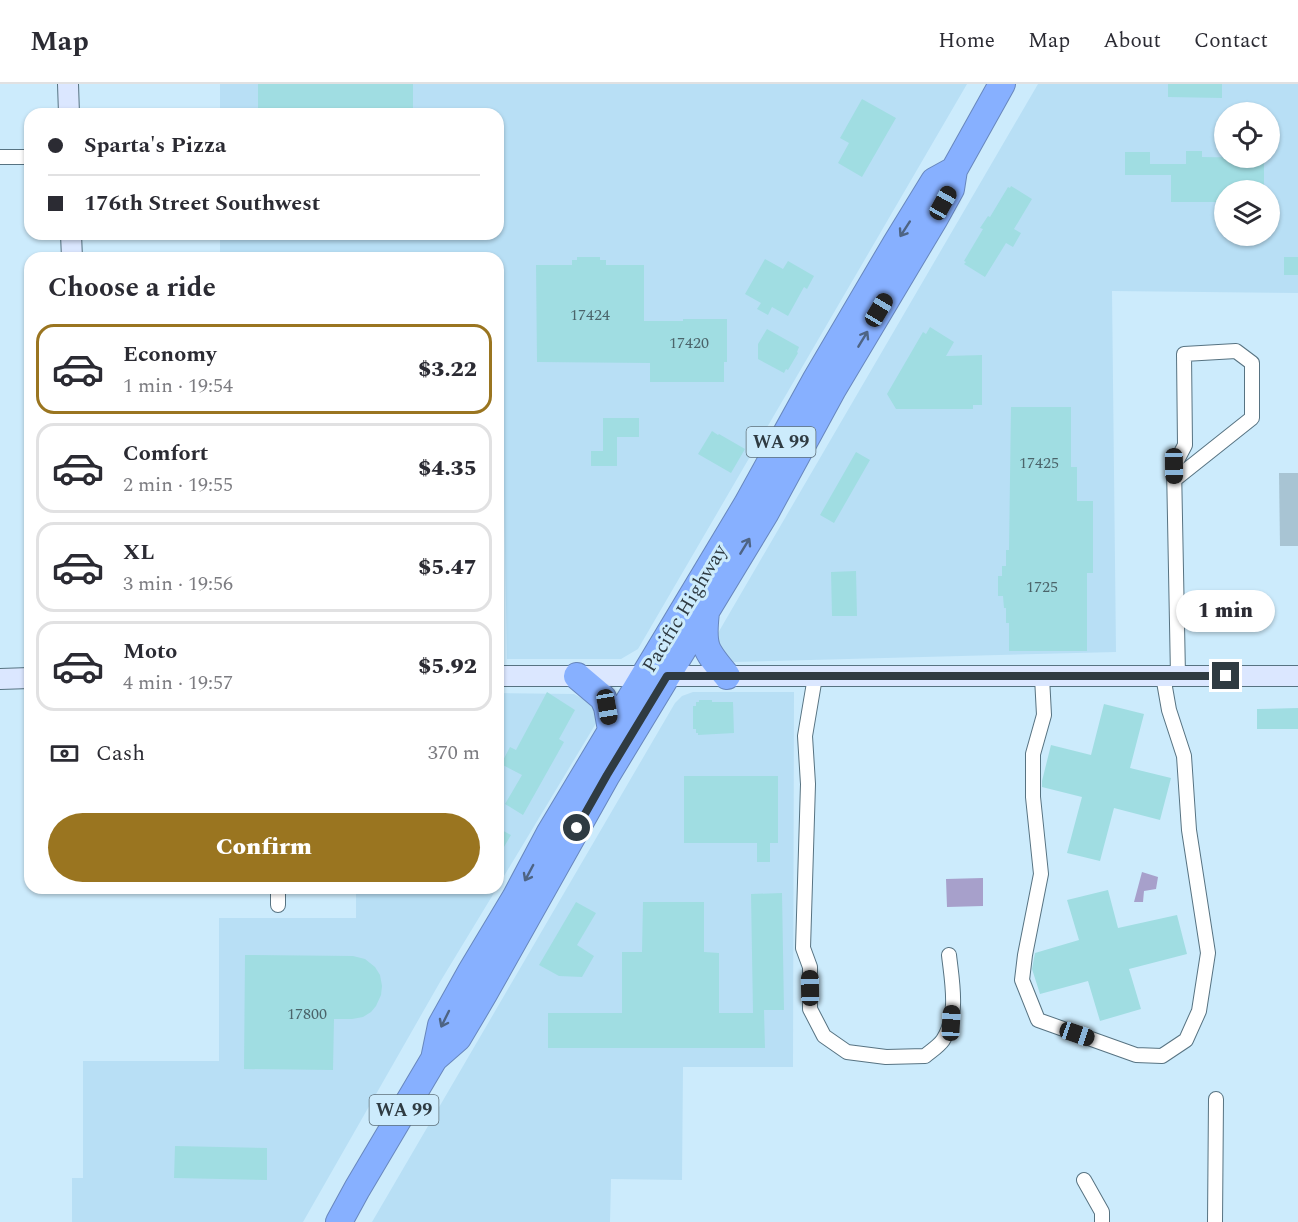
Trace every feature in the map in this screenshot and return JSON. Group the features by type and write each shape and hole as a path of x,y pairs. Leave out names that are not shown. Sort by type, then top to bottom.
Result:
{"highway":[{"name":"Pacific Highway","path":"434,1059 441,1025 501,923 549,834 611,730 706,610 765,513 833,389 935,218 951,189 954,170 1002,84"},
{"name":"Pacific Highway","path":"339,1222 434,1059 458,1038 476,1008 607,775 655,676 816,379 934,181 954,170"},
{"path":"706,610 705,645 711,657 727,676"},
{"path":"577,676 603,698 611,730"},
{"path":"476,1008 475,989 498,946 501,923"}],"street":[{"path":"68,84 69,108"},
{"path":"0,157 24,157"},
{"path":"1042,677 1044,715 1033,754 1033,797 1041,874 1024,955 1022,980 1038,1020 1136,1055 1162,1056 1186,1040 1199,1011 1208,953 1189,830 1184,756 1169,710 1174,466 1185,445 1184,354 1236,351 1252,363 1251,418 1174,480"},
{"path":"504,676 1298,676"},
{"path":"815,677 805,736 808,784 803,948 810,967 810,1009 824,1036 847,1052 886,1057 925,1056 942,1041 951,1023 953,988 949,955"},
{"path":"0,679 24,678"},
{"path":"278,894 278,904"},
{"path":"1215,1099 1215,1222"},
{"path":"1084,1180 1102,1212 1102,1222"}],"shaded area":[{"path":"220,84 967,84 638,649 621,659 507,659 504,252 220,252 220,240 504,240 504,108 220,108"},
{"path":"1038,84 1298,84 1298,293 1112,291 1116,652 733,662 718,649 718,633"},
{"path":"1279,473 1298,473 1298,546 1280,546"},
{"path":"693,692 794,692 793,1067 683,1067 682,1180 611,1179 610,1222 372,1222 675,703 682,696"},
{"path":"504,693 574,694 594,705 598,720 504,876"},
{"path":"1142,872 1158,877 1156,889 1144,891 1143,902 1134,902"},
{"path":"983,878 983,906 947,907 946,879"},
{"path":"356,894 493,894 440,982 303,1222 72,1222 72,1178 83,1178 83,1061 219,1061 219,918 356,918"}],"building":[{"path":"258,84 413,84 413,108 258,108"},
{"path":"1168,84 1222,84 1222,98 1168,97"},
{"path":"862,99 896,118 862,177 838,163 849,143 840,138"},
{"path":"1186,151 1202,151 1202,157 1214,157 1214,168 1264,168 1264,180 1214,180 1214,202 1171,202 1171,175 1125,175 1125,152 1150,152 1150,164 1186,164"},
{"path":"1011,186 1032,199 1014,229 1021,233 1013,247 1006,243 985,277 964,264 966,262 964,261 983,229 980,228 988,216 990,217 1008,187"},
{"path":"577,257 600,257 600,260 606,260 606,265 644,265 644,321 727,319 727,362 724,362 724,382 650,382 650,363 537,362 536,265 572,265 572,260 577,260"},
{"path":"1284,257 1298,257 1298,275 1284,275"},
{"path":"765,259 783,269 788,261 814,276 807,289 804,287 788,316 772,307 768,315 757,309 761,303 745,294"},
{"path":"930,327 954,342 946,356 982,355 982,405 973,405 973,409 896,409 887,394 923,332 926,334"},
{"path":"767,329 799,347 798,353 784,373 758,359 758,344"},
{"path":"1011,407 1071,407 1071,467 1077,467 1077,501 1093,501 1093,573 1087,573 1087,651 1009,651 1009,623 1006,623 1003,596 998,596 998,576 1002,576 1002,566 1006,566 1006,550 1009,550"},
{"path":"603,418 639,418 639,437 617,437 617,466 591,466 591,451 603,451"},
{"path":"712,431 745,449 731,473 698,454"},
{"path":"856,452 870,460 834,523 820,515"},
{"path":"856,571 857,616 832,616 831,572"},
{"path":"547,692 575,710 559,739 564,742 523,815 505,804 522,775 504,766 504,758 510,747 516,750"},
{"path":"699,700 733,702 734,733 698,735 696,729 693,729 693,706 696,706"},
{"path":"1104,704 1144,714 1130,768 1171,778 1160,820 1114,808 1100,861 1067,853 1082,797 1042,787 1042,781 1051,745 1091,755"},
{"path":"1298,708 1298,729 1257,729 1257,709"},
{"path":"684,776 778,776 778,843 770,843 770,862 757,862 757,843 684,843"},
{"path":"504,831 511,835 504,847"},
{"path":"1108,890 1118,928 1177,915 1187,954 1129,969 1141,1009 1100,1021 1088,981 1040,994 1032,969 1035,953 1079,940 1067,900"},
{"path":"782,893 784,1010 764,1010 765,1048 548,1048 548,1013 622,1013 622,952 642,952 643,902 704,902 704,952 719,953 719,1013 753,1013 751,894"},
{"path":"576,902 596,913 577,945 594,956 582,977 559,976 539,965"},
{"path":"245,955 353,956 365,959 375,967 380,975 382,986 376,1006 363,1017 334,1019 333,1070 244,1069"},
{"path":"175,1146 267,1148 267,1180 174,1178"}],"route":[{"path":"577,828 667,676 1226,676"}]}
